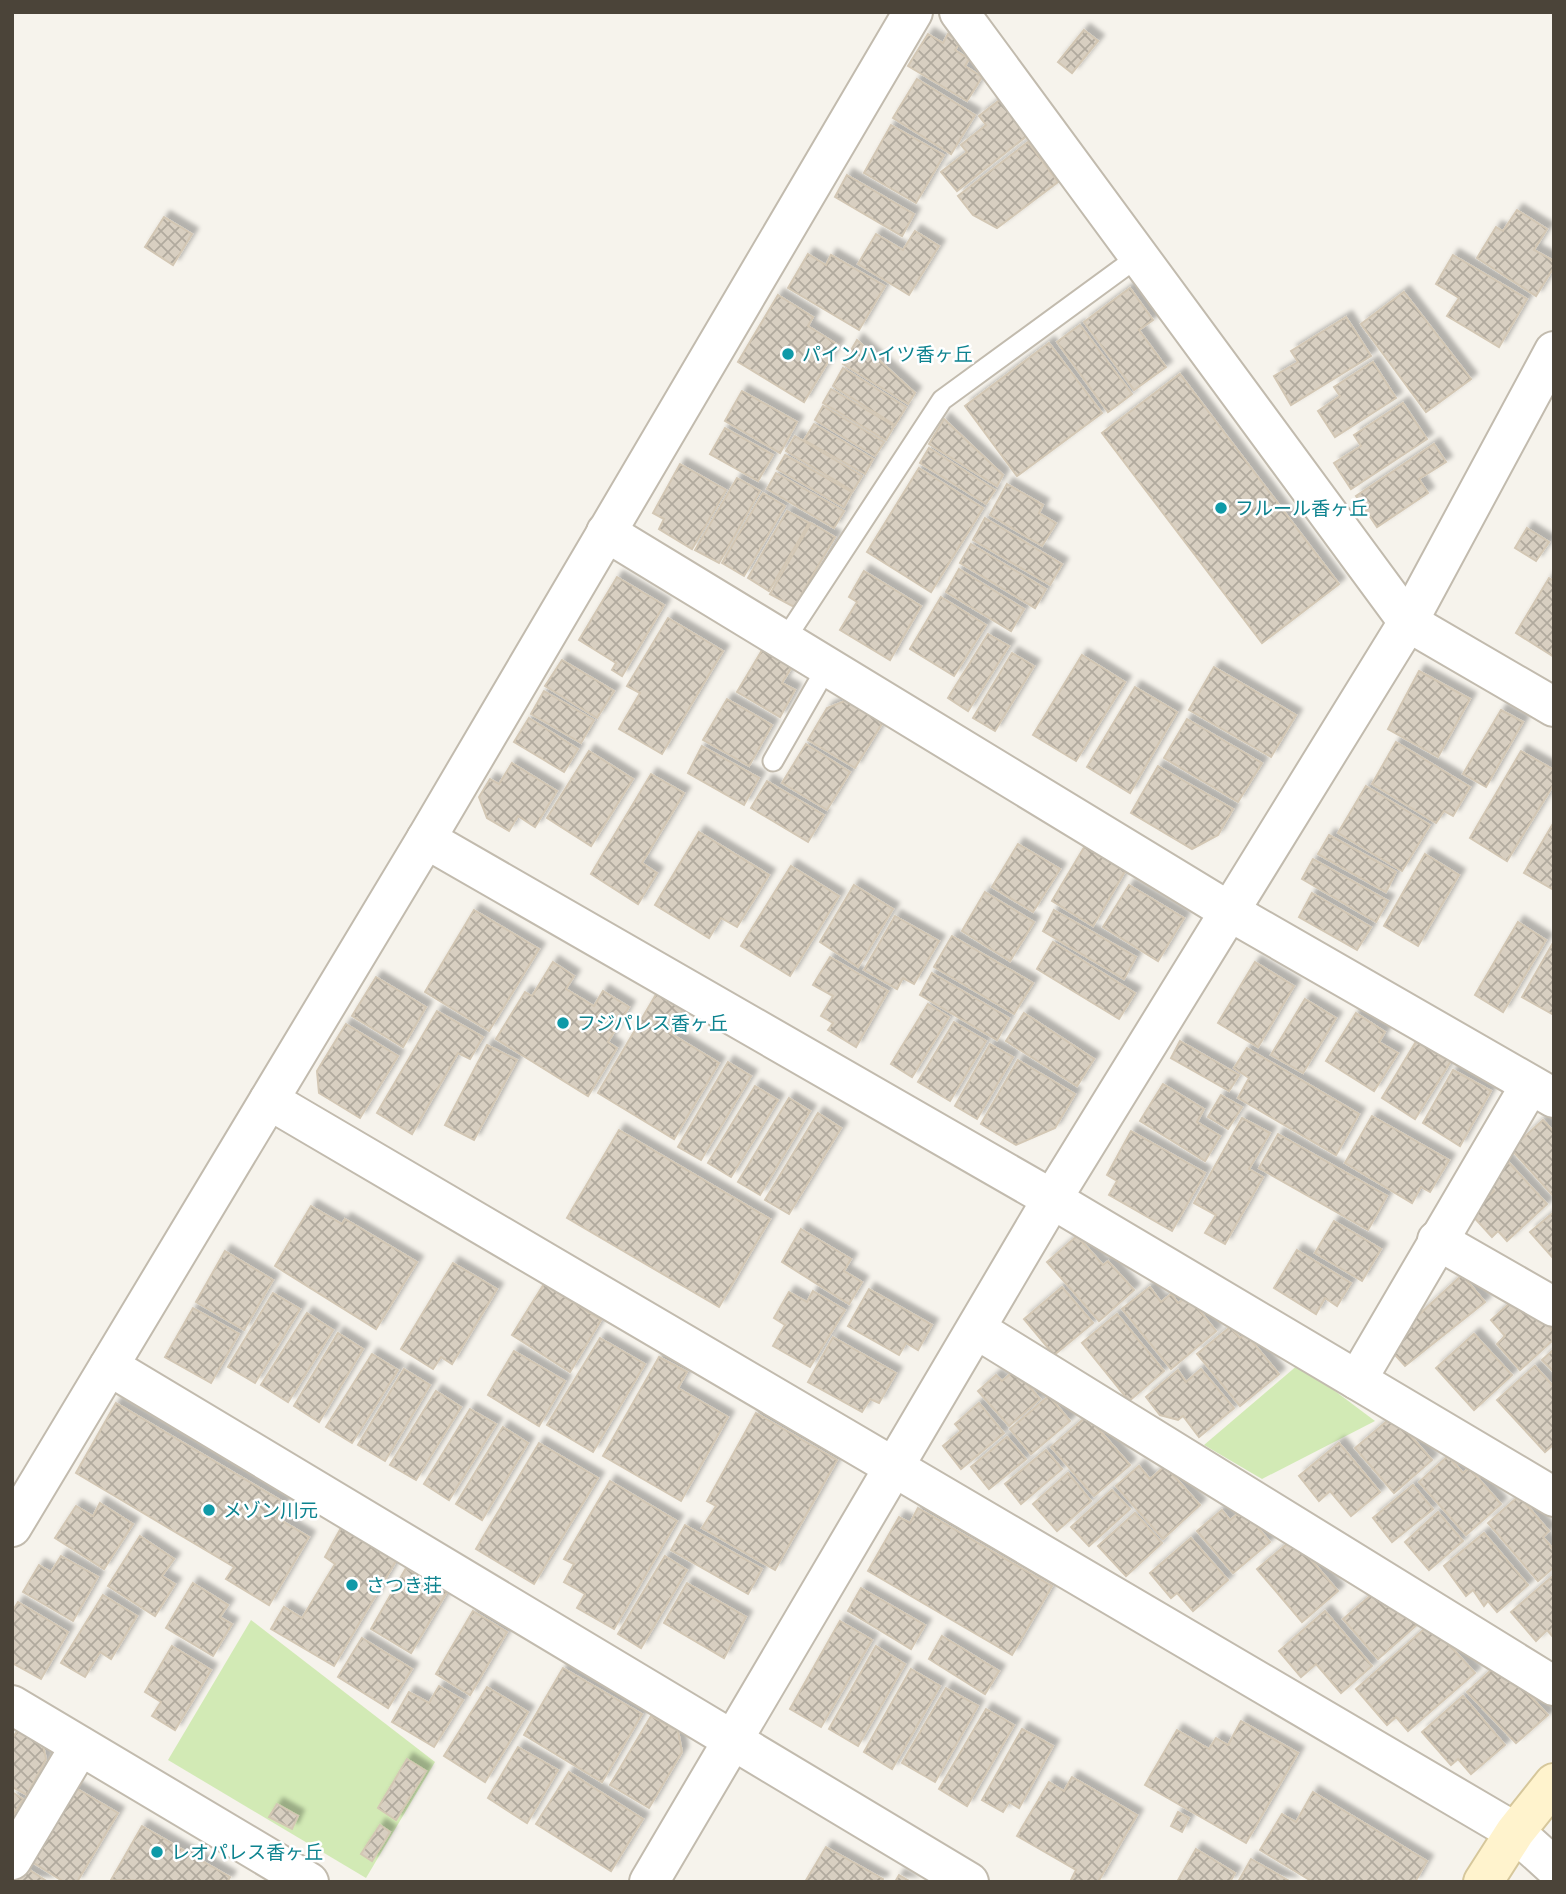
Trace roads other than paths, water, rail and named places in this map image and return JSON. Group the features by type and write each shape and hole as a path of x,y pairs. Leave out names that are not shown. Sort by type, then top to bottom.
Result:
{"street":[{"path":"12,1527 426,839 913,12"},
{"path":"959,12 1408,622 1554,707"},
{"path":"649,1882 1052,1199 1227,910 1408,622 1554,351"},
{"path":"606,532 1227,910 1542,1091 1437,1240 1357,1380"},
{"path":"426,839 1052,1199 1554,1497"},
{"path":"269,1100 1515,1832 1554,1867"},
{"path":"1437,1240 1554,1307"},
{"path":"976,1329 1554,1686"},
{"path":"109,1366 969,1882"},
{"path":"12,1705 309,1882"},
{"path":"12,1860 80,1746"},
{"path":"1483,1882 1515,1832 1554,1783"}],"lane":[{"path":"784,641 942,400 1139,256"},
{"path":"773,761 827,667"}],"place":[{"name":"パインハイツ香ヶ丘","path":"788,354"},
{"name":"フルール香ヶ丘","path":"1221,508"},
{"name":"フジパレス香ヶ丘","path":"563,1023"},
{"name":"メゾン川元","path":"209,1510"},
{"name":"さつき荘","path":"352,1585"},
{"name":"レオパレス香ヶ丘","path":"157,1852"}]}
